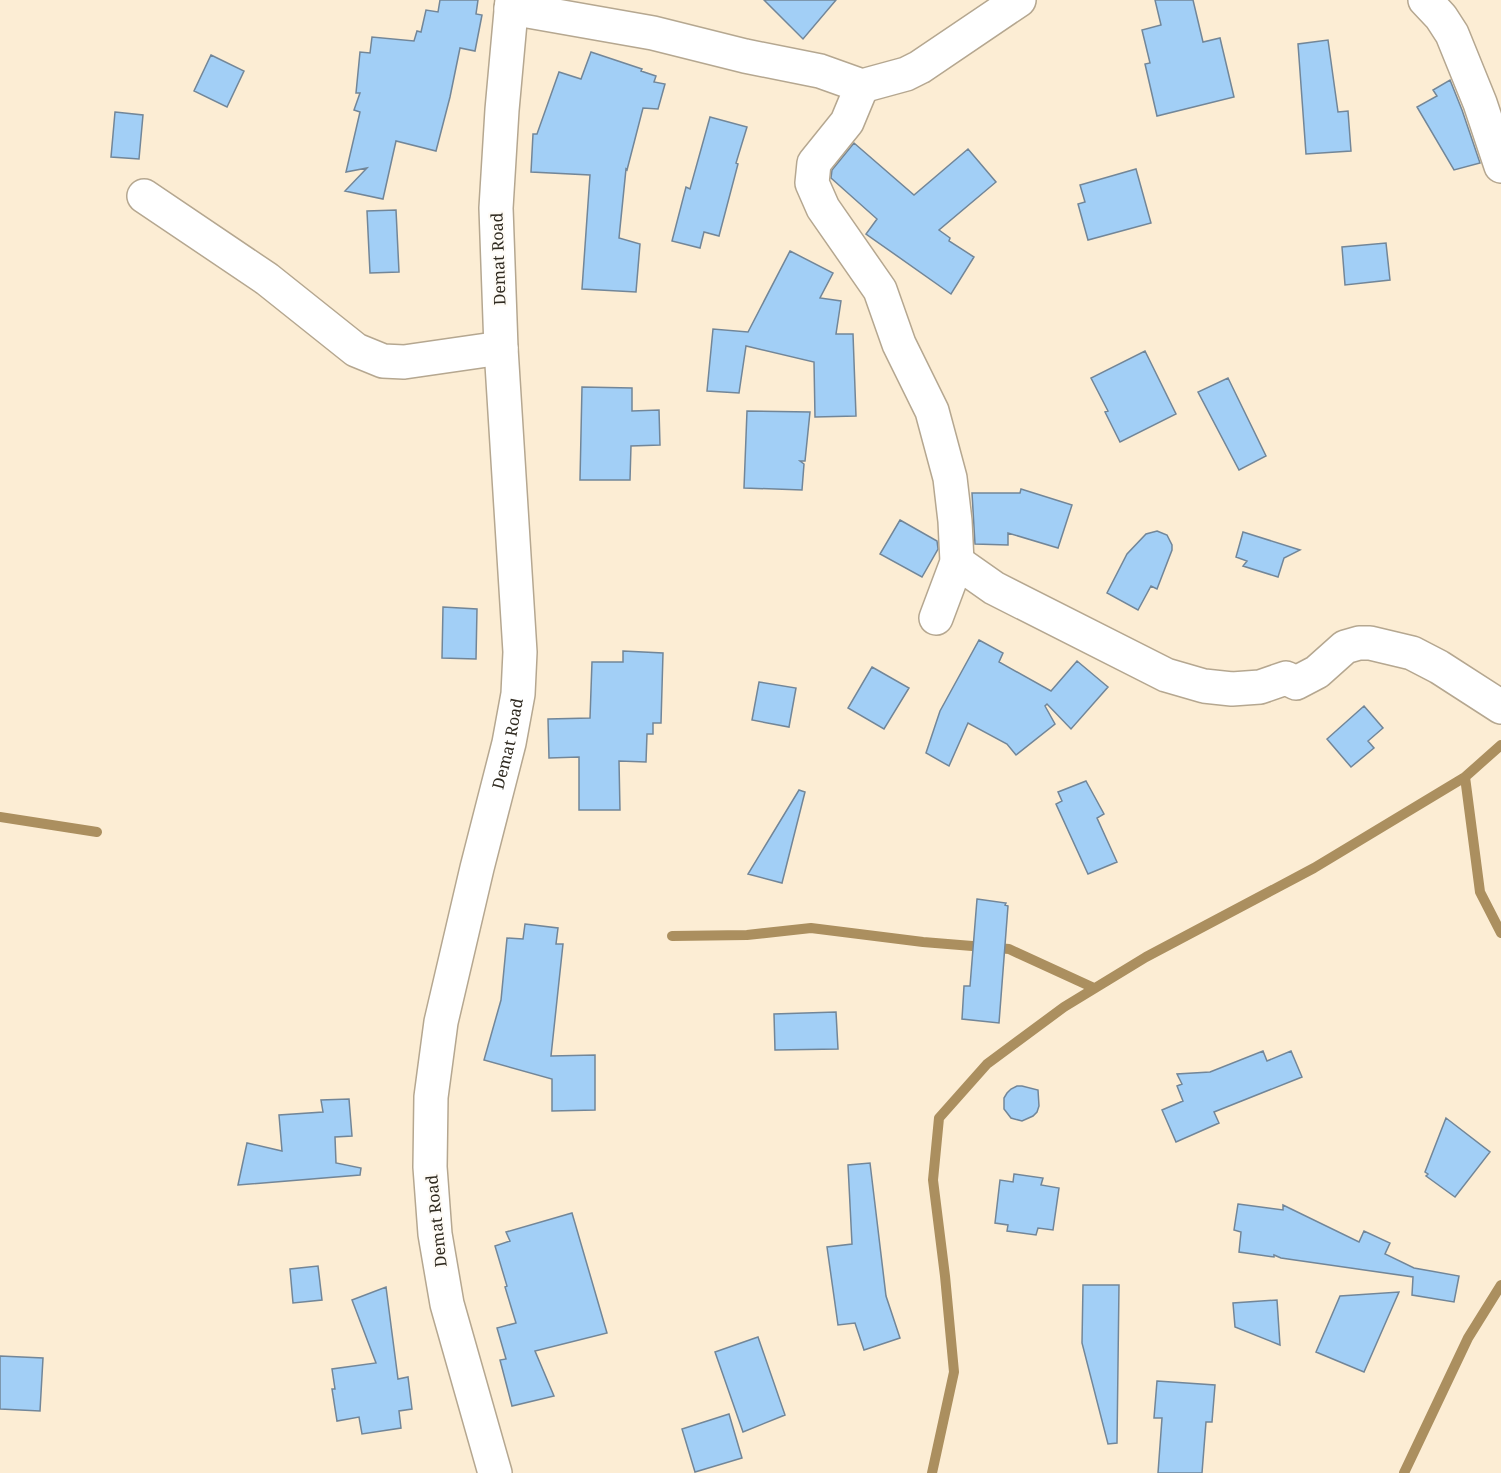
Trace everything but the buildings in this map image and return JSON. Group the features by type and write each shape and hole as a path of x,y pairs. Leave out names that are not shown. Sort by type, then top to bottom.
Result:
{"street":[{"path":"511,4 653,33 745,56 819,71 862,86 906,74 920,67 1019,0"},
{"path":"1425,0 1441,17 1452,34 1480,103 1501,166"},
{"name":"Demat Road","path":"495,1473 447,1304 435,1234 430,1167 431,1097 441,1022 509,743 518,694 520,652 501,348 496,208 511,4"},
{"path":"862,86 847,122 814,163 812,183 823,208 880,290 899,344 932,411 950,478 957,562 936,618"},
{"path":"144,196 267,279 356,351 383,361 404,362 501,348"},
{"path":"957,562 994,588 1166,675 1204,686 1232,689 1260,687 1286,678 1296,683 1317,672 1344,647 1371,643 1412,653 1501,707"}],"waterway":[{"path":"1501,745 1465,777 1480,892 1501,933"},
{"path":"932,1473 954,1372 933,1180 939,1118 987,1064 1064,1007 1146,957 1314,868 1465,777"},
{"path":"0,817 97,832"},
{"path":"672,936 747,935 811,928 923,942 1009,949 1094,988"},
{"path":"1404,1473 1468,1338 1501,1285"}]}
